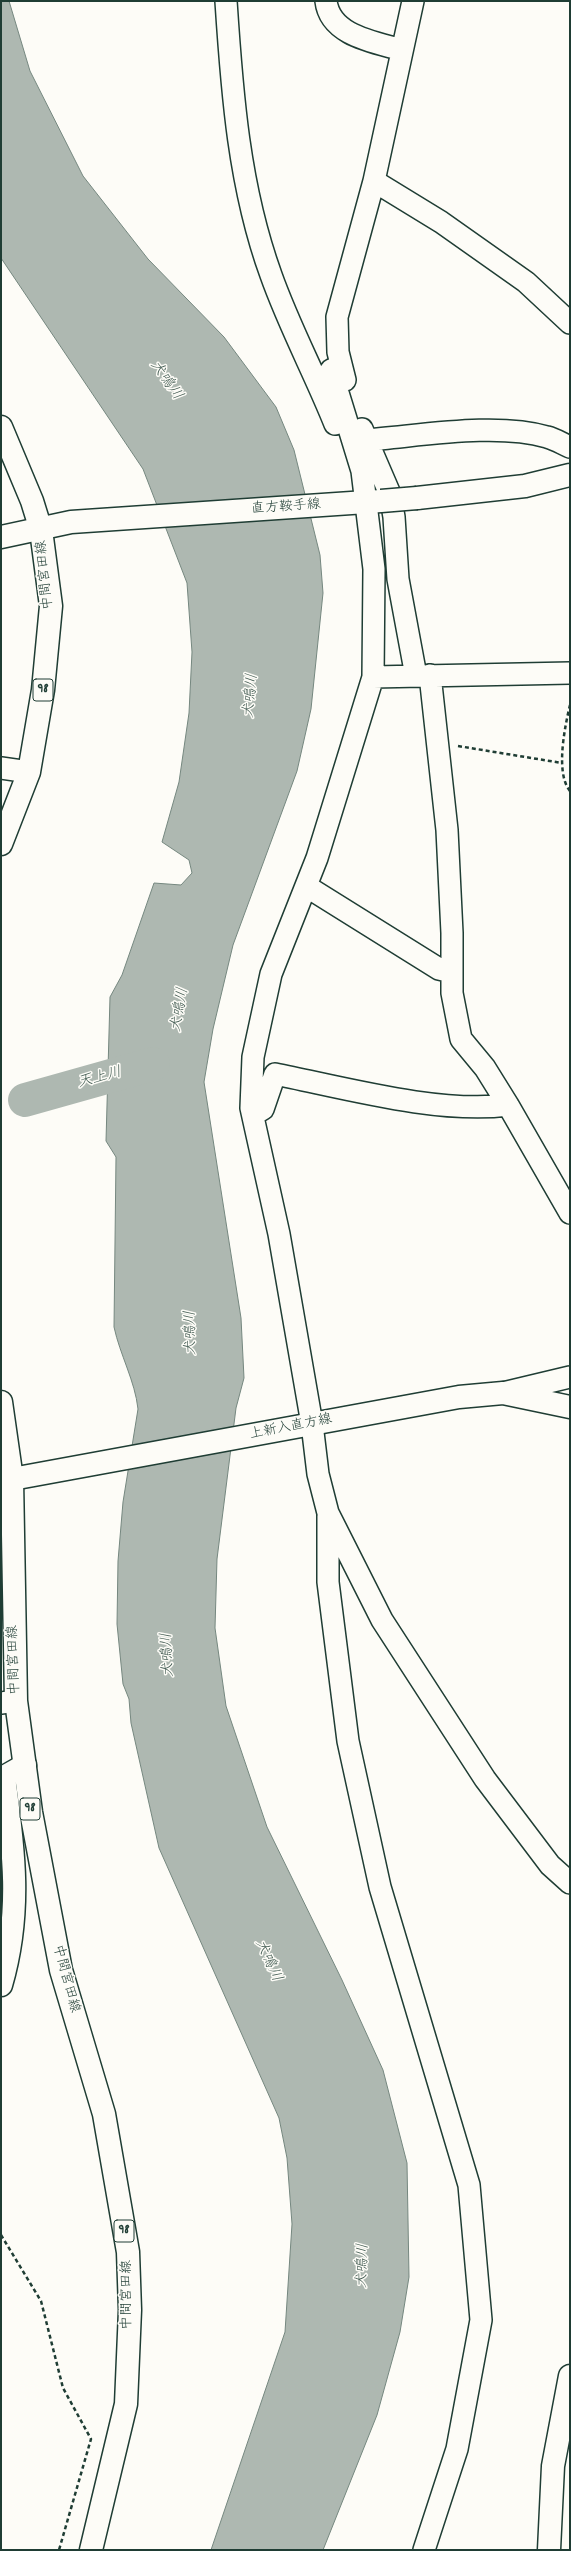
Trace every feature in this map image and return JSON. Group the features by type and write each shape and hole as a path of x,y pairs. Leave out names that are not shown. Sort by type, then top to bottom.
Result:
{"main road":[{"name":"中間宮田線","path":"1,427 32,501 41,530 51,606 43,690 29,772 1,844"},
{"name":"直方鞍手線","path":"1,537 41,530 71,522 366,503 525,486 570,475"},
{"name":"上新入直方線","path":"6,1480 42,1475 459,1397 503,1393 570,1407"},
{"name":"中間宮田線","path":"1,1402 6,1480 9,1702 25,1765 31,1812 61,1970 104,2114 128,2252 130,2310 126,2404 91,2550"},
{"path":"1,1985 13,1930 16,1895 15,1857 4,1777 25,1765"},
{"path":"549,2550 554,2466 570,2376"}],"street":[{"path":"226,1 231,72 242,164 259,237 270,274 325,399 366,503"},
{"path":"326,1 335,22 348,32 368,40 402,50"},
{"path":"413,1 374,181 337,317 338,352 350,398 366,440 390,494 394,517 398,579 423,676 438,743 447,830 452,993 461,1039 485,1068 508,1104 570,1213"},
{"path":"374,181 441,222 526,282 570,323"},
{"path":"341,366 331,370 362,471 374,568 373,677 317,858 271,974 253,1058 253,1115 279,1234 306,1425 328,1513 382,1620 485,1780 550,1865 570,1883"},
{"path":"366,440 478,432 510,432 548,437 570,447"},
{"path":"373,677 570,673"},
{"path":"1,768 29,772"},
{"path":"306,886 439,969 452,972"},
{"path":"253,1115 263,1109 276,1074 399,1099 485,1108 508,1104"},
{"path":"503,1393 570,1377"},
{"path":"328,1513 328,1582 348,1741 380,1887 468,2185 481,2320 457,2449 424,2550"}],"path":[{"path":"570,704 562,763 566,785 570,791"},
{"path":"438,743 562,763"},
{"path":"1,2235 41,2301 63,2388 90,2439 59,2550"}],"water":[{"name":"犬鳴川","path":"1,1 9,1 30,71 83,176 148,259 224,337 276,407 294,450 320,555 323,593 311,709 297,771 233,945 213,1029 204,1082 241,1318 244,1378 236,1408 217,1559 215,1628 226,1706 267,1827 342,1980 383,2070 407,2163 409,2277 400,2332 377,2415 323,2550 211,2550 285,2332 292,2224 287,2158 279,2118 159,1848 131,1723 129,1699 123,1684 117,1624 118,1561 123,1502 138,1409 134,1388 114,1327 116,1157 106,1141 110,997 122,975 154,883 181,885 192,873 189,860 162,842 179,782 189,713 192,652 187,583 143,469 1,258"}],"waterway":[{"name":"天上川","path":"25,1100 153,1064"}]}
